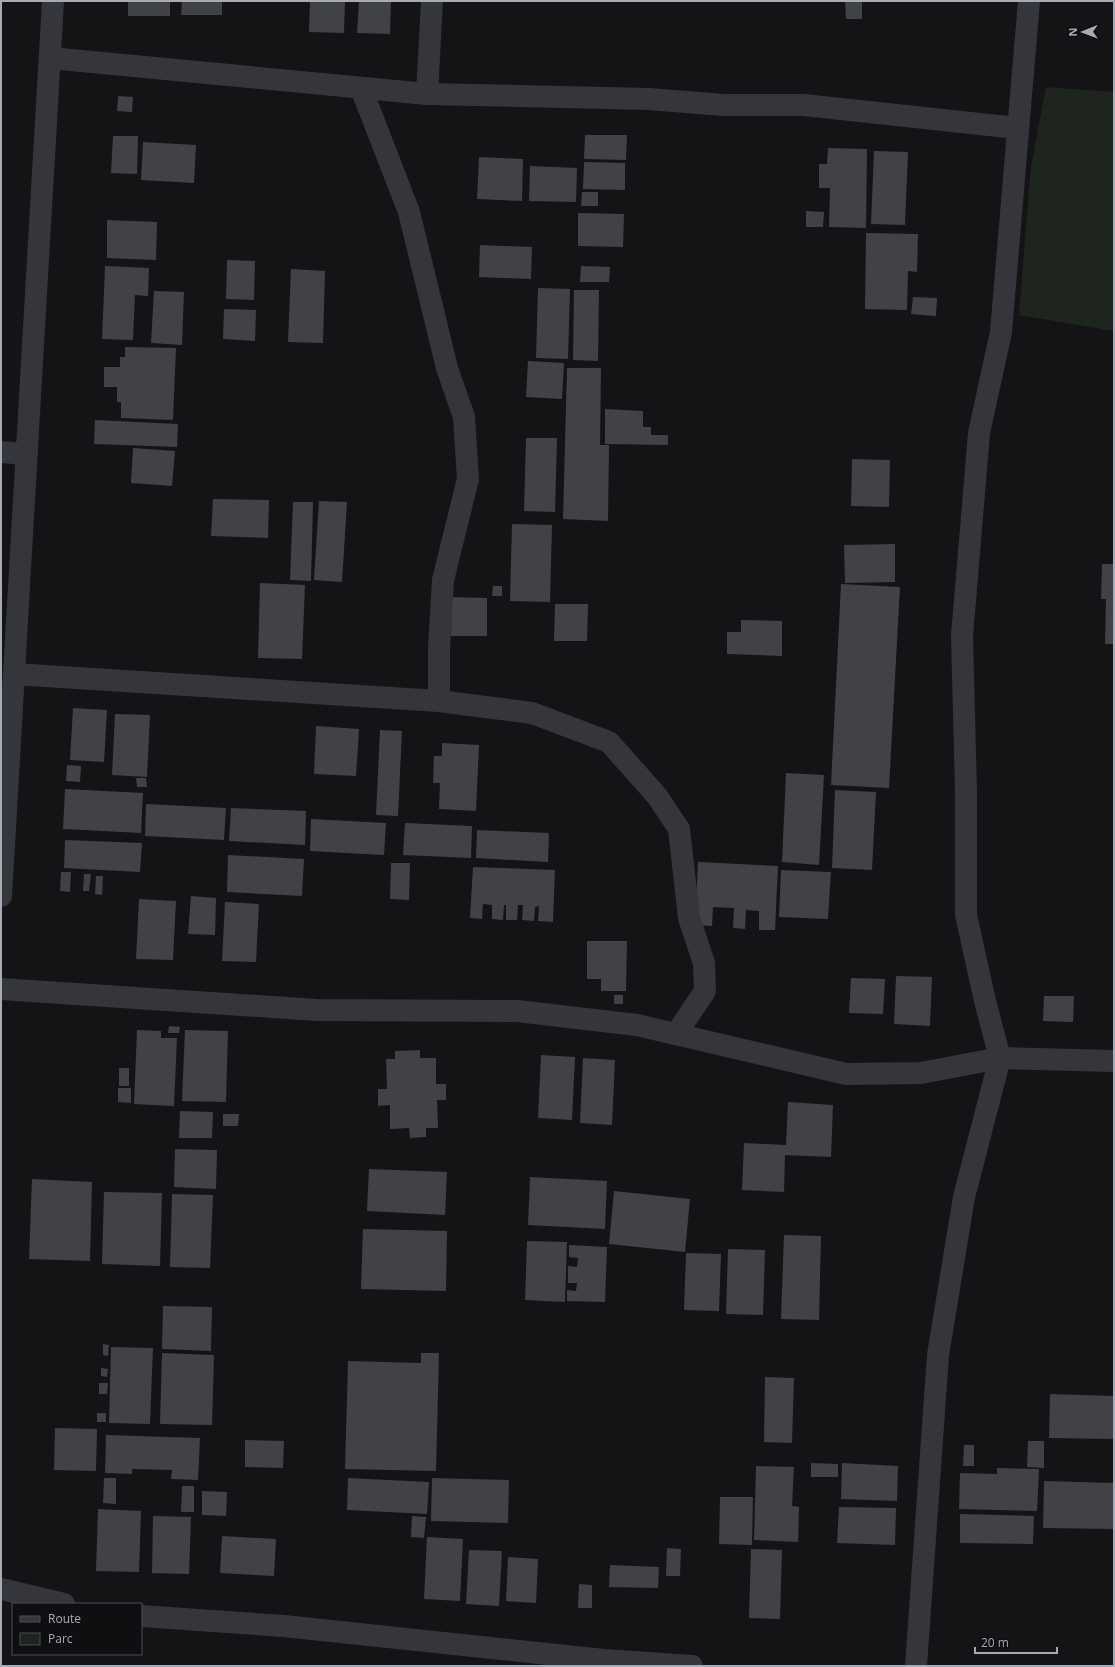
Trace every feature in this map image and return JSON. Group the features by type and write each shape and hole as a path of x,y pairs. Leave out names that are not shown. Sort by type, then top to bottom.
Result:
{"street":[{"path":"1,896 14,674 9,626 27,454 52,1"},
{"path":"427,94 432,1"},
{"path":"916,1666 938,1355 964,1197 1000,1058 985,1001 966,915 966,792 962,636 979,433 1002,332 1028,1"},
{"path":"50,58 427,94 649,99 723,105 804,105 1017,128"},
{"path":"361,88 409,212 447,368 464,417 468,479 443,580 439,701"},
{"path":"1,452 27,454"},
{"path":"14,674 439,701 532,713 609,742 657,796 679,829 689,918 704,963 705,991 676,1034"},
{"path":"1,989 317,1010 517,1011 637,1025 846,1074 921,1073 1000,1058 1114,1061"},
{"path":"1,1589 60,1603"},
{"path":"142,1616 284,1626 604,1663 692,1666"}],"green space":[{"path":"1046,87 1114,92 1114,331 1019,315 1031,167"}],"building":[{"path":"128,1 170,1 170,16 128,16"},
{"path":"182,1 222,1 222,15 181,15"},
{"path":"310,1 345,1 344,33 309,32"},
{"path":"359,1 391,1 390,34 357,33"},
{"path":"845,1 862,1 862,19 846,19"},
{"path":"118,96 133,97 132,112 117,111"},
{"path":"585,135 627,135 626,160 584,159"},
{"path":"113,136 138,136 137,174 111,173"},
{"path":"143,142 196,145 194,183 141,180"},
{"path":"828,148 867,149 866,228 829,227 830,188 819,188 819,164 827,164"},
{"path":"874,151 908,152 905,225 871,224"},
{"path":"479,157 523,159 522,201 477,199"},
{"path":"584,162 625,163 625,190 583,189"},
{"path":"530,166 577,168 576,202 529,201"},
{"path":"582,192 598,192 598,206 581,206"},
{"path":"806,211 824,212 823,227 806,227"},
{"path":"578,213 624,214 623,247 578,246"},
{"path":"107,220 157,222 156,260 107,258"},
{"path":"866,233 918,234 917,272 908,271 907,310 865,309"},
{"path":"480,245 532,247 531,279 479,277"},
{"path":"227,260 255,261 254,300 226,299"},
{"path":"105,266 149,268 148,296 135,295 133,340 102,339"},
{"path":"581,266 610,267 609,282 580,282"},
{"path":"291,269 325,271 323,343 288,342"},
{"path":"538,288 570,289 568,359 536,358"},
{"path":"574,290 599,290 598,361 573,360"},
{"path":"154,291 184,292 182,345 151,343"},
{"path":"913,297 937,298 936,316 911,314"},
{"path":"224,309 256,310 255,341 223,339"},
{"path":"125,347 176,348 173,420 121,418 121,402 117,402 117,387 104,387 104,367 120,367 120,357 125,357"},
{"path":"528,361 564,363 562,399 526,397"},
{"path":"567,368 601,368 600,445 609,445 608,521 563,519"},
{"path":"605,409 643,411 643,427 651,427 651,435 668,435 668,445 605,444"},
{"path":"95,420 178,424 177,447 94,444"},
{"path":"526,438 557,438 555,512 524,511"},
{"path":"133,448 175,451 172,486 131,483"},
{"path":"852,459 890,460 889,507 851,506"},
{"path":"213,499 269,500 268,538 211,536"},
{"path":"319,501 347,502 342,582 314,580"},
{"path":"293,502 313,502 311,581 290,580"},
{"path":"512,524 552,525 550,602 510,601"},
{"path":"895,544 895,582 845,583 844,545"},
{"path":"1102,564 1114,564 1114,644 1105,644 1106,599 1101,599"},
{"path":"260,583 305,585 302,659 258,658"},
{"path":"841,584 900,587 889,788 831,785"},
{"path":"493,586 502,586 502,596 492,596"},
{"path":"452,597 487,598 487,636 451,636"},
{"path":"555,604 588,604 587,641 554,641"},
{"path":"741,620 782,621 782,656 727,654 727,632 741,632"},
{"path":"73,708 107,710 104,762 70,760"},
{"path":"115,714 150,715 147,777 112,775"},
{"path":"316,726 359,729 356,776 314,774"},
{"path":"380,730 402,731 398,816 376,815"},
{"path":"442,743 479,745 476,811 439,809 440,783 433,783 434,756 442,756"},
{"path":"67,765 81,766 80,782 66,781"},
{"path":"786,773 824,775 819,865 782,862"},
{"path":"136,778 146,778 147,787 137,787"},
{"path":"65,789 143,793 141,833 63,829"},
{"path":"835,790 876,792 872,870 832,868"},
{"path":"146,804 226,808 224,840 145,836"},
{"path":"231,808 306,811 305,845 229,841"},
{"path":"311,819 386,823 384,855 310,851"},
{"path":"405,823 472,826 471,858 403,855"},
{"path":"477,830 549,833 548,862 476,858"},
{"path":"65,840 142,843 140,872 64,868"},
{"path":"228,855 304,859 302,896 227,892"},
{"path":"698,862 778,866 775,930 759,930 759,911 746,910 745,929 733,928 734,908 713,907 712,926 695,925"},
{"path":"391,863 410,863 409,900 390,899"},
{"path":"473,867 555,870 553,922 538,921 539,906 535,907 534,921 522,920 523,905 518,905 517,920 506,920 506,905 504,905 503,920 492,919 492,905 483,904 482,919 470,918"},
{"path":"781,870 831,872 828,919 779,917"},
{"path":"61,872 71,872 70,892 60,891"},
{"path":"84,874 91,874 89,891 83,891"},
{"path":"96,876 103,876 102,895 95,894"},
{"path":"191,896 216,898 215,935 188,934"},
{"path":"139,899 176,901 173,960 136,959"},
{"path":"225,902 259,904 256,962 222,961"},
{"path":"587,941 627,941 626,991 601,991 601,979 587,979"},
{"path":"896,976 932,977 930,1026 894,1024"},
{"path":"851,978 885,979 883,1014 849,1013"},
{"path":"614,995 623,995 623,1004 614,1004"},
{"path":"1044,996 1074,996 1073,1022 1043,1021"},
{"path":"169,1026 180,1027 179,1033 168,1033"},
{"path":"137,1030 161,1031 161,1038 177,1038 174,1106 134,1104"},
{"path":"185,1030 228,1031 226,1102 182,1101"},
{"path":"420,1050 420,1058 436,1058 436,1084 446,1084 446,1100 437,1100 438,1128 426,1128 426,1137 410,1138 409,1128 390,1129 390,1105 378,1106 378,1089 387,1089 386,1059 395,1059 395,1051"},
{"path":"541,1055 575,1057 572,1120 538,1118"},
{"path":"583,1058 615,1060 612,1125 580,1123"},
{"path":"119,1068 129,1068 129,1086 119,1086"},
{"path":"118,1088 131,1088 131,1103 118,1102"},
{"path":"788,1102 833,1105 831,1157 785,1155 784,1192 742,1190 744,1143 786,1145"},
{"path":"180,1111 213,1112 212,1138 179,1138"},
{"path":"223,1114 239,1114 238,1126 223,1126"},
{"path":"175,1149 217,1150 216,1189 174,1187"},
{"path":"369,1169 447,1172 445,1215 367,1211"},
{"path":"530,1177 607,1181 605,1229 528,1225"},
{"path":"32,1179 92,1182 90,1261 29,1259"},
{"path":"614,1191 690,1199 685,1252 609,1244"},
{"path":"104,1192 162,1193 160,1266 102,1264"},
{"path":"172,1194 213,1195 210,1268 170,1267"},
{"path":"363,1229 447,1231 446,1291 361,1289"},
{"path":"784,1235 821,1236 819,1320 781,1319"},
{"path":"527,1241 567,1242 565,1302 525,1300"},
{"path":"569,1245 607,1247 605,1302 567,1301 567,1290 576,1291 577,1283 568,1283 568,1266 577,1267 578,1258 569,1257"},
{"path":"728,1249 765,1250 763,1315 726,1314"},
{"path":"686,1253 721,1254 719,1311 684,1310"},
{"path":"163,1306 212,1307 211,1351 162,1349"},
{"path":"103,1344 109,1345 108,1356 103,1355"},
{"path":"111,1347 153,1348 150,1424 109,1423"},
{"path":"162,1353 214,1355 212,1425 160,1424"},
{"path":"421,1353 439,1353 436,1471 345,1469 348,1361 421,1363"},
{"path":"101,1368 108,1369 107,1377 101,1376"},
{"path":"765,1377 794,1378 792,1443 764,1442"},
{"path":"99,1383 108,1383 107,1394 99,1394"},
{"path":"1050,1394 1114,1396 1114,1439 1049,1438"},
{"path":"97,1413 106,1413 106,1422 97,1422"},
{"path":"55,1428 97,1429 96,1471 54,1470"},
{"path":"106,1435 200,1438 198,1480 171,1479 172,1470 132,1469 132,1474 105,1473"},
{"path":"245,1440 284,1441 283,1468 245,1467"},
{"path":"1028,1441 1044,1441 1044,1468 1027,1467"},
{"path":"964,1445 974,1445 974,1466 963,1466"},
{"path":"811,1463 838,1464 838,1477 811,1477"},
{"path":"842,1463 898,1466 897,1501 841,1499"},
{"path":"756,1466 794,1467 792,1506 799,1507 798,1542 754,1540"},
{"path":"997,1468 1039,1469 1037,1511 959,1509 960,1473 997,1474"},
{"path":"104,1478 116,1478 116,1504 103,1503"},
{"path":"348,1478 429,1482 427,1514 347,1510"},
{"path":"432,1478 509,1480 508,1523 431,1521"},
{"path":"1044,1481 1114,1483 1114,1529 1043,1528"},
{"path":"182,1486 194,1486 194,1512 181,1512"},
{"path":"202,1491 227,1492 226,1516 202,1515"},
{"path":"720,1497 753,1497 752,1545 719,1544"},
{"path":"839,1507 896,1508 895,1545 837,1543"},
{"path":"98,1509 141,1511 139,1572 96,1571"},
{"path":"960,1514 1034,1516 1033,1544 960,1543"},
{"path":"153,1516 191,1517 189,1574 152,1573"},
{"path":"412,1516 426,1517 424,1538 411,1537"},
{"path":"222,1536 276,1539 274,1576 220,1573"},
{"path":"427,1537 463,1539 460,1601 424,1599"},
{"path":"667,1548 681,1549 680,1576 666,1576"},
{"path":"751,1549 782,1550 780,1619 749,1618"},
{"path":"469,1550 502,1551 499,1606 466,1604"},
{"path":"508,1557 538,1559 536,1603 506,1601"},
{"path":"610,1565 659,1567 658,1588 609,1587"},
{"path":"579,1584 592,1585 592,1608 578,1608"}]}
